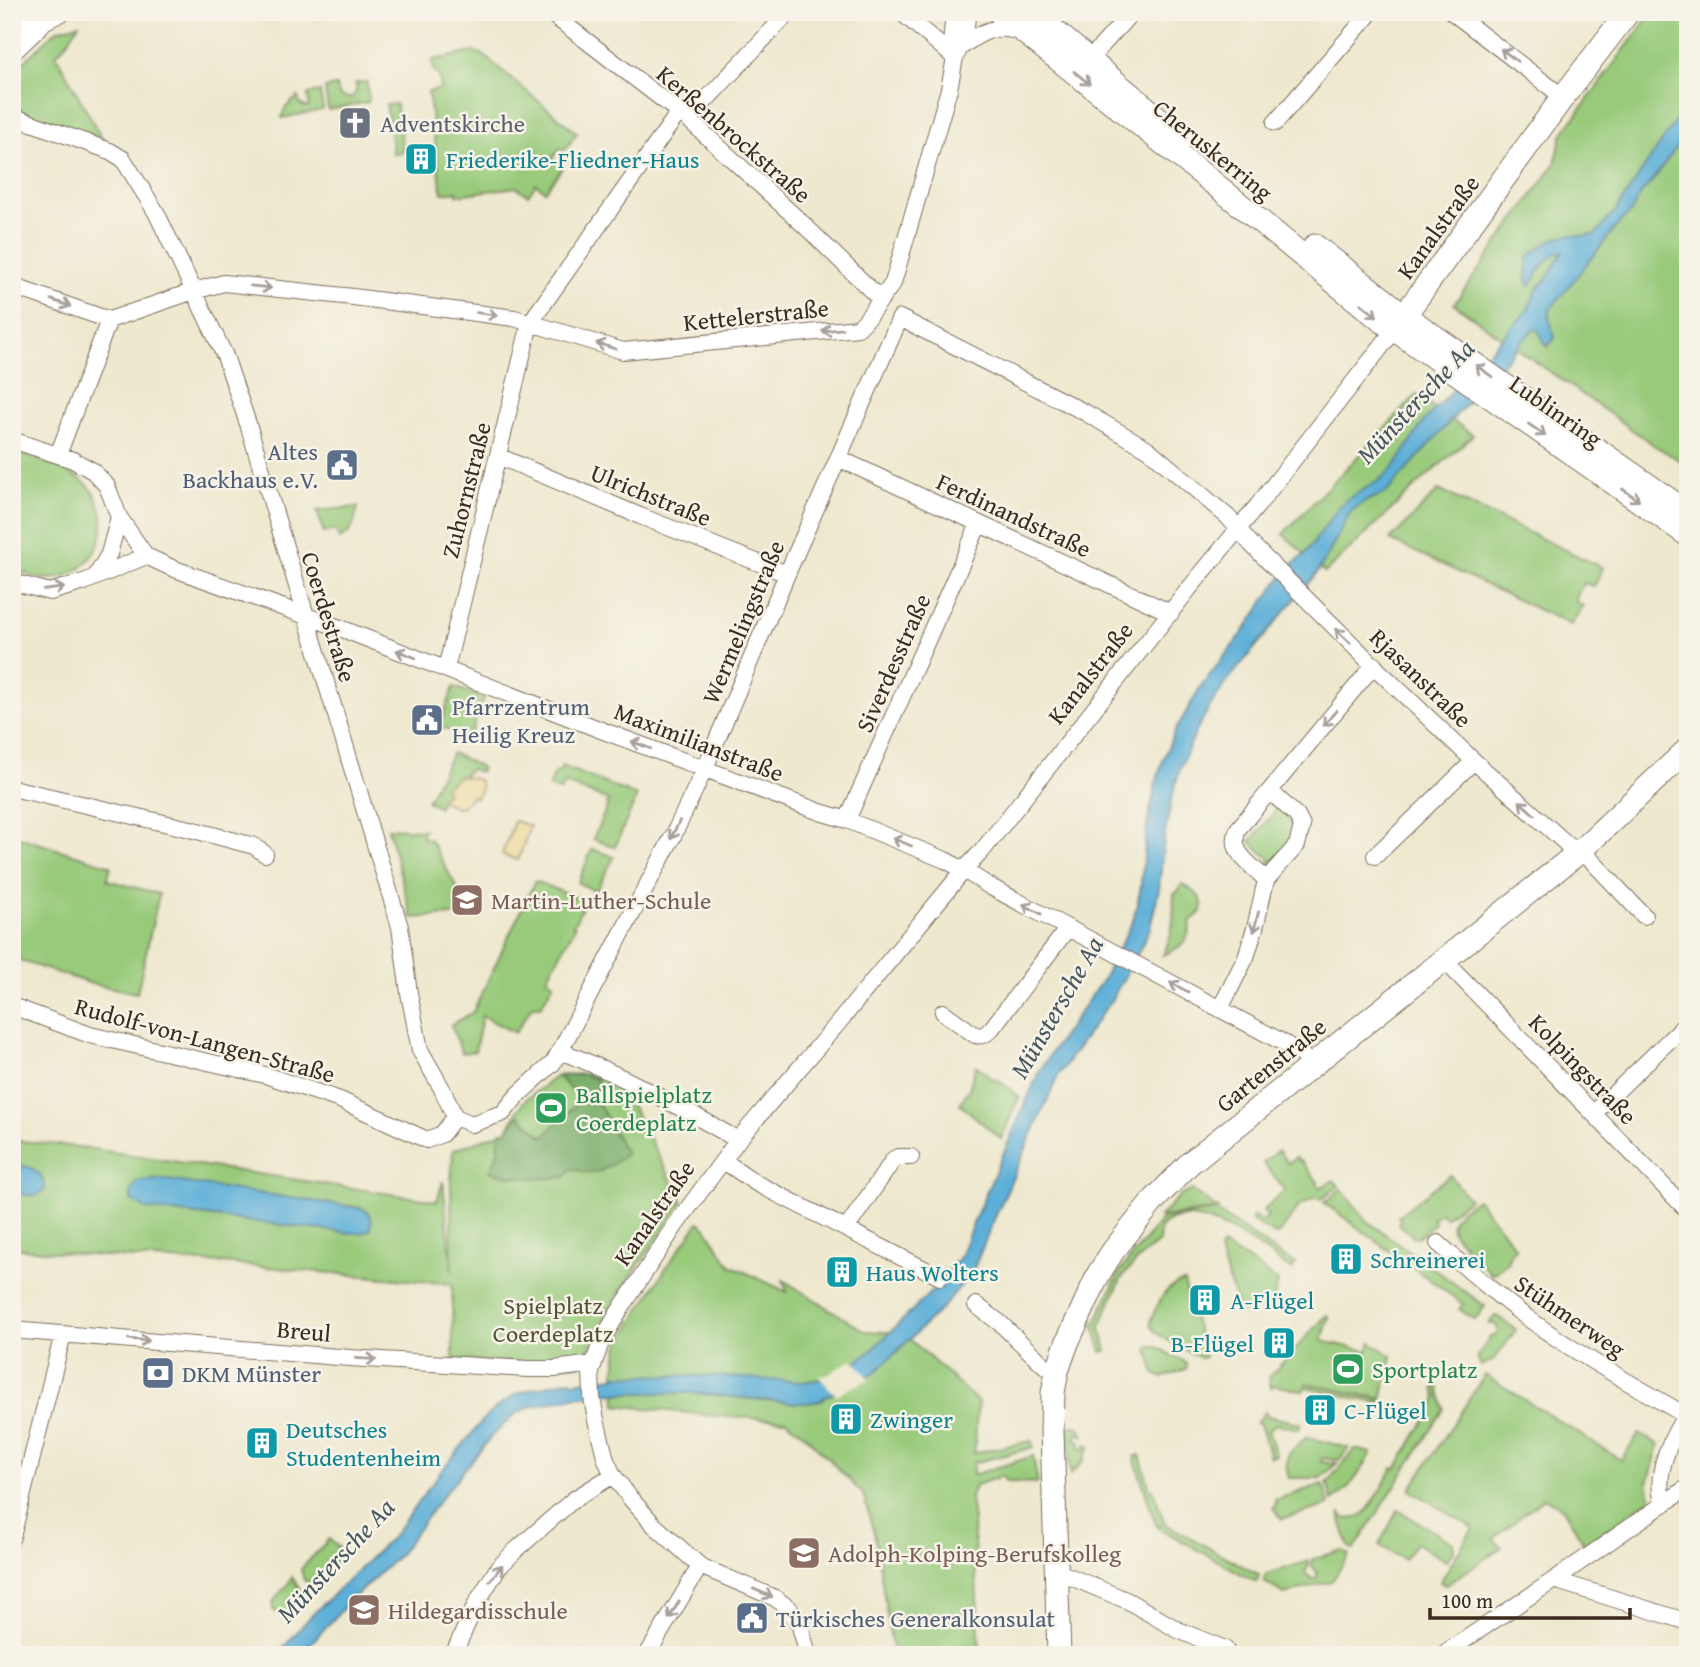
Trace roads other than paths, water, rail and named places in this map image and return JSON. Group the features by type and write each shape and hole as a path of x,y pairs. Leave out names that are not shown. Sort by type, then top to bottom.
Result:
{"main road":[{"name":"Cheruskerring","path":"999,12 1400,323"},
{"name":"Cheruskerring","path":"1032,12 1275,214 1400,323"},
{"name":"Kanalstraße","path":"1400,323 1563,97 1629,12"},
{"path":"12,48 35,17"},
{"name":"Lublinring","path":"1400,323 1505,396 1688,535"},
{"name":"Lublinring","path":"1505,396 1688,513"},
{"name":"Gartenstraße","path":"1059,1655 1053,1392 1057,1371 1084,1303 1113,1251 1154,1200 1190,1163 1579,852 1688,749"}],"street":[{"path":"35,17 64,12"},
{"name":"Kerßenbrockstraße","path":"549,12 684,116 803,224 875,294 884,295"},
{"path":"530,323 684,116 789,12"},
{"path":"901,12 958,53"},
{"path":"954,12 951,44 958,53"},
{"path":"958,53 964,39 968,12"},
{"path":"1088,61 1132,12"},
{"path":"1275,123 1371,12"},
{"path":"1452,12 1563,97"},
{"path":"958,53 979,35 994,29 1007,29 1029,36"},
{"name":"Kettelerstraße","path":"109,320 224,283 514,318 624,351 858,328 893,283 958,53"},
{"name":"Coerdestraße","path":"12,116 110,150 123,159 150,200 225,356 400,927 409,993 421,1050 455,1117"},
{"path":"12,286 109,320 58,455"},
{"path":"884,295 897,307 900,318 1086,413 1147,449 1228,517 1238,529"},
{"name":"Wermelingstraße","path":"455,1117 472,1124 503,1113 553,1063 560,1051 705,768 900,318"},
{"name":"Zuhornstraße","path":"446,669 530,323"},
{"name":"Kanalstraße","path":"592,1371 605,1334 626,1299 738,1140 982,851 1400,323"},
{"path":"12,440 73,460 93,471 107,486 119,517 146,556 50,592 12,582"},
{"name":"Ulrichstraße","path":"498,456 787,574"},
{"name":"Ferdinandstraße","path":"838,458 1171,613"},
{"path":"96,576 109,554 119,517"},
{"name":"Siverdesstraße","path":"848,820 979,524"},
{"name":"Rjasanstraße","path":"1238,529 1304,597 1474,761 1579,852"},
{"name":"Maximilianstraße","path":"146,556 820,812 848,820 945,860 1282,1042 1302,1055 1311,1067"},
{"path":"1266,880 1236,847 1234,842 1238,830 1374,665"},
{"path":"1375,856 1474,761"},
{"path":"12,788 190,828 254,846 265,854"},
{"path":"1220,1009 1246,957 1266,880 1297,845 1302,826 1297,816 1270,792"},
{"path":"1579,852 1591,860 1644,916"},
{"path":"943,1012 975,1035 987,1034 1068,928"},
{"name":"Kolpingstraße","path":"1444,960 1688,1211"},
{"name":"Rudolf-von-Langen-Straße","path":"12,1006 90,1035 265,1075 340,1100 428,1140 442,1134 455,1117"},
{"path":"1594,1113 1688,1022"},
{"path":"560,1051 653,1092 738,1140"},
{"path":"846,1228 894,1159 911,1157"},
{"path":"724,1161 756,1183 940,1277"},
{"name":"Stühmerweg","path":"1438,1243 1530,1320 1605,1368 1686,1413"},
{"path":"976,1306 1000,1323 1044,1365 1057,1371"},
{"name":"Breul","path":"12,1330 349,1358 592,1371"},
{"path":"12,1536 63,1334"},
{"path":"592,1371 592,1396 600,1439 613,1475 630,1498 654,1525 700,1566 775,1598 790,1609 800,1626 808,1655"},
{"path":"1664,1504 1660,1495 1662,1469 1669,1446 1686,1413"},
{"path":"453,1655 476,1604 498,1569 573,1500 613,1475"},
{"path":"1442,1655 1688,1487"},
{"path":"647,1655 700,1566"},
{"path":"1057,1575 1066,1575 1128,1601 1178,1630 1226,1649 1228,1655"},
{"path":"1554,1580 1688,1622"}],"water":[{"path":"1688,106 1688,131 1642,192 1631,212 1549,311 1555,338 1547,347 1538,330 1534,329 1386,493 1351,511 1316,574 1212,703 1181,766 1172,797 1164,838 1159,889 1150,928 1112,999 1058,1076 974,1268 943,1307 881,1367 868,1377 823,1400 794,1403 692,1393 615,1393 574,1397 529,1407 515,1414 491,1437 397,1557 352,1599 300,1655 277,1655 310,1617 393,1536 483,1420 515,1395 568,1380 572,1382 615,1375 714,1376 803,1382 822,1379 855,1363 872,1350 934,1289 961,1254 1039,1072 1103,979 1133,921 1140,892 1147,827 1155,787 1174,733 1201,686 1242,634 1277,583 1306,553 1339,507 1391,470 1424,421 1527,311 1538,287 1546,280 1563,251 1556,253 1545,263 1530,286 1527,280 1528,257 1556,238 1595,235 1617,209"},
{"path":"12,1164 35,1170 42,1178 45,1190 36,1196 12,1193"},
{"path":"160,1179 361,1208 370,1216 371,1229 363,1233 349,1233 146,1209 131,1200 131,1191 137,1182"}],"place":[{"name":"Adventskirche","path":"355,123"},
{"name":"Friederike-Fliedner-Haus","path":"421,159"},
{"name":"Altes Backhaus e.V.","path":"342,465"},
{"name":"Pfarrzentrum Heilig Kreuz","path":"427,720"},
{"name":"Martin-Luther-Schule","path":"467,900"},
{"name":"Ballspielplatz Coerdeplatz","path":"551,1108"},
{"name":"Schreinerei","path":"1346,1259"},
{"name":"Haus Wolters","path":"842,1272"},
{"name":"A-Flügel","path":"1205,1300"},
{"name":"B-Flügel","path":"1279,1343"},
{"name":"Sportplatz","path":"1348,1369"},
{"name":"DKM Münster","path":"158,1373"},
{"name":"C-Flügel","path":"1320,1410"},
{"name":"Zwinger","path":"846,1419"},
{"name":"Deutsches Studentenheim","path":"262,1443"},
{"name":"Adolph-Kolping-Berufskolleg","path":"804,1553"},
{"name":"Hildegardisschule","path":"364,1610"},
{"name":"Türkisches Generalkonsulat","path":"752,1618"}],"water label":[{"name":"Münstersche Aa","path":"1415,401"},
{"name":"Münstersche Aa","path":"1056,1007"},
{"name":"Münstersche Aa","path":"335,1560"}],"park label":[{"name":"Spielplatz Coerdeplatz","path":"553,1319"}]}
